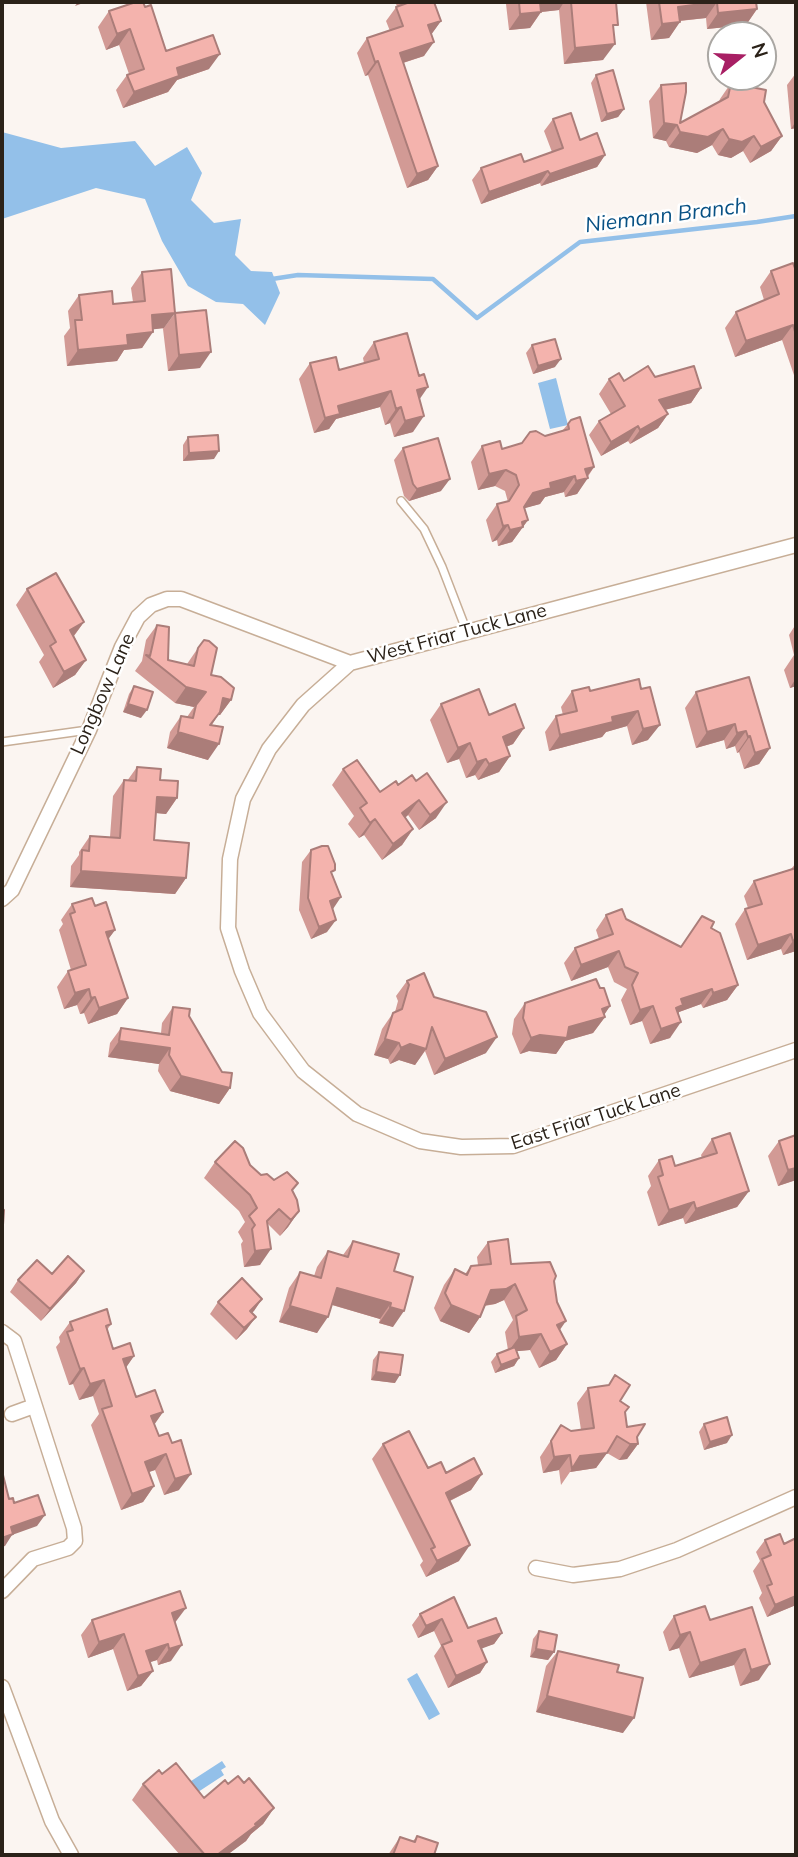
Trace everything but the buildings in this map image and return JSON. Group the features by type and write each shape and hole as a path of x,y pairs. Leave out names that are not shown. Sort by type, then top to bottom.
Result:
{"street":[{"name":"West Friar Tuck Lane","path":"292,1056 260,1013 228,928 230,859 243,799 269,749 303,705 350,663 796,545"},
{"name":"Longbow Lane","path":"2,898 12,890 89,730 122,647 138,617 151,606 167,599 181,599 350,663"},
{"name":"East Friar Tuck Lane","path":"292,1056 303,1071 357,1114 421,1141 461,1147 513,1146 796,1050"},
{"path":"2,1332 14,1341 74,1528 75,1541 68,1548 33,1559 2,1591"},
{"path":"12,1414 34,1406"},
{"path":"536,1568 573,1575 620,1569 677,1550 796,1497"},
{"path":"2,1687 52,1821 71,1855"}],"lane":[{"path":"401,501 424,529 467,632"},
{"path":"2,742 89,730"}],"water":[{"path":"2,132 61,148 135,141 155,166 187,147 202,173 191,200 214,223 241,219 235,255 251,271 272,272 280,293 265,325 243,304 216,302 188,286 162,241 145,199 96,188 2,219"},
{"path":"556,378 568,425 550,429 538,383"},
{"path":"417,1673 440,1714 429,1720 407,1679"},
{"path":"222,1761 226,1767 221,1770 224,1775 195,1794 188,1783"}],"waterway":[{"name":"Niemann Branch","path":"272,279 298,275 433,279 477,318 580,242 796,216"}]}
